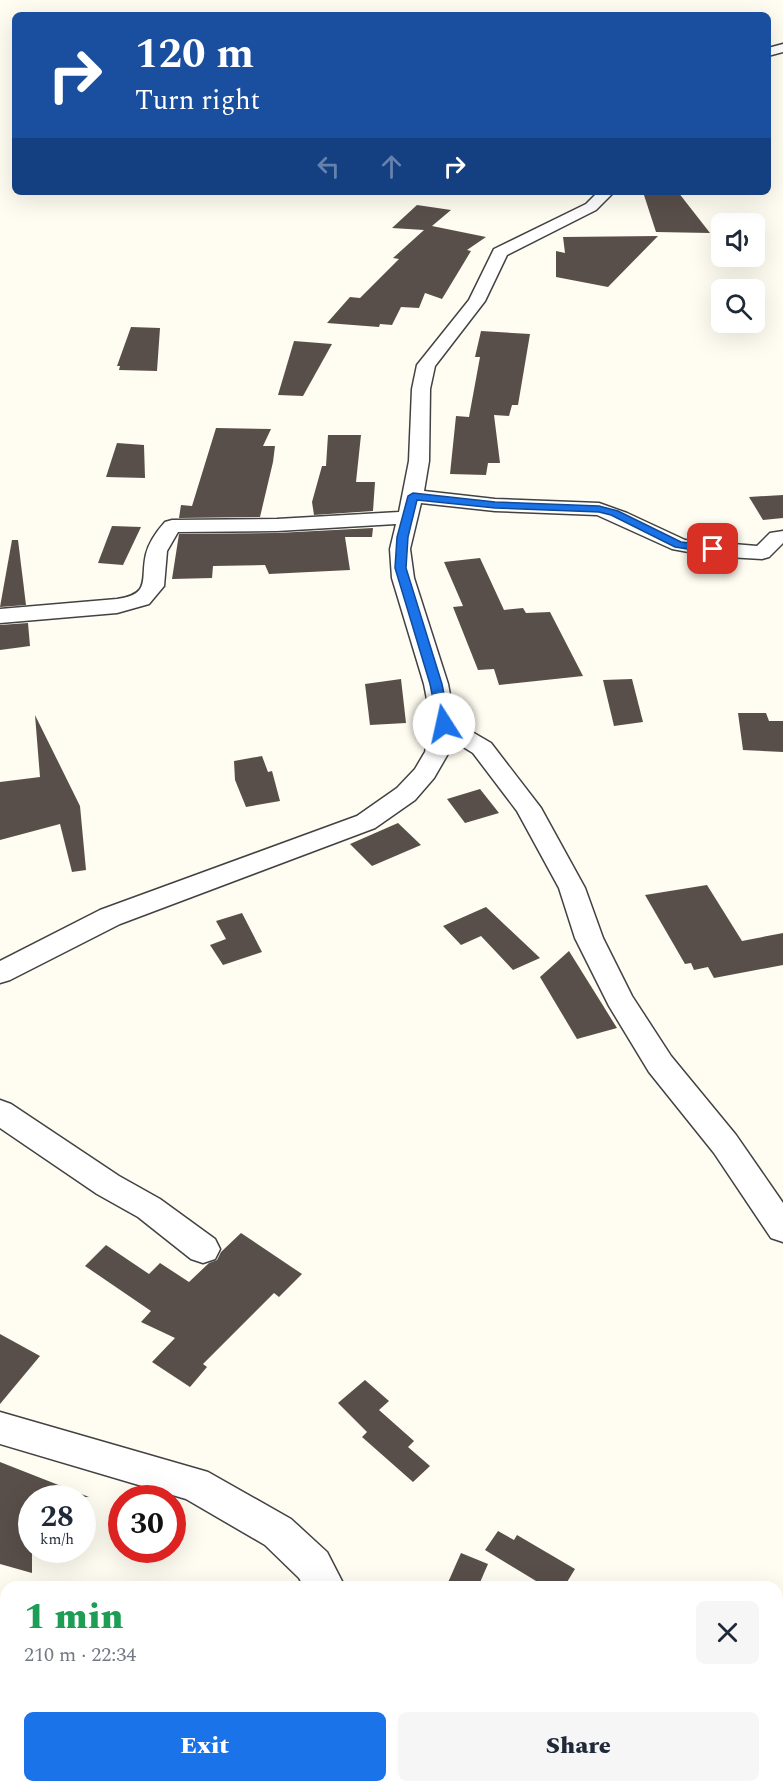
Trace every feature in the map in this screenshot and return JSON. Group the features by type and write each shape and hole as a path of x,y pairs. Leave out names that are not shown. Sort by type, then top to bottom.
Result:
{"street":[{"path":"0,973 69,936 119,913 366,822 406,794 425,773 436,752 444,724 436,684 400,568 400,549 419,461 421,389 426,365 477,301 500,252 591,207 604,195"},
{"path":"413,496 495,505 599,509 615,513 679,544 699,549 762,553 777,537 783,537"},
{"path":"0,616 117,606 145,599 155,579 156,555 172,526 302,524 374,518 406,518"},
{"path":"444,724 482,748 528,808 572,888 589,938 619,999 660,1064 725,1144 783,1229"},
{"path":"0,1112 108,1185 148,1208 203,1249"},
{"path":"0,1428 195,1484 278,1532 313,1564 322,1581"}],"building":[{"path":"644,195 680,195 710,233 656,232"},
{"path":"417,205 451,210 432,226 486,237 467,250 471,251 442,299 425,293 419,308 401,307 392,325 380,324 379,327 327,323 350,297 360,298 399,259 393,258 424,230 392,228"},
{"path":"658,236 608,287 556,277 556,251 565,253 563,237"},
{"path":"131,327 160,328 157,371 119,370 120,366 117,366"},
{"path":"481,331 530,334 518,405 512,405 509,416 494,415 500,463 488,463 486,475 450,474 456,416 469,417 480,357 475,357"},
{"path":"294,341 332,344 303,396 278,395"},
{"path":"216,428 271,429 263,446 275,446 273,462 260,517 179,518 181,505 192,506"},
{"path":"328,435 361,435 356,482 375,482 373,511 314,515 312,502 322,466 326,466"},
{"path":"117,443 144,445 145,478 106,477"},
{"path":"783,495 783,518 763,520 749,497"},
{"path":"112,526 141,527 123,565 98,563"},
{"path":"373,528 372,537 345,537 350,570 269,574 265,565 213,566 212,578 172,579 179,534 277,533"},
{"path":"12,540 18,540 26,605 0,607"},
{"path":"480,558 504,610 523,608 526,613 550,612 583,676 499,685 494,669 478,670 453,607 463,606 444,562"},
{"path":"28,623 30,646 0,650 0,625"},
{"path":"401,679 406,723 370,725 365,684"},
{"path":"632,679 643,722 614,726 603,680"},
{"path":"738,713 766,713 769,721 783,721 783,752 743,750"},
{"path":"35,715 80,806 86,870 72,872 60,824 0,840 0,782 40,777"},
{"path":"262,756 268,772 272,771 280,801 246,807 235,780 234,761"},
{"path":"480,789 499,813 465,823 447,799"},
{"path":"398,823 421,845 372,866 350,844"},
{"path":"707,885 742,941 783,933 783,965 714,978 708,967 694,970 691,963 685,964 645,895"},
{"path":"486,907 540,958 513,970 481,936 461,945 443,926"},
{"path":"242,913 262,952 223,965 210,945 226,939 216,921"},
{"path":"569,951 617,1028 577,1039 540,977"},
{"path":"241,1233 302,1274 279,1297 274,1293 203,1364 207,1367 190,1387 152,1362 175,1338 141,1322 151,1311 85,1266 106,1245 149,1274 160,1263 189,1282 209,1263 217,1260 221,1252"},
{"path":"0,1334 40,1356 0,1404"},
{"path":"365,1380 389,1401 379,1410 414,1441 408,1447 430,1466 413,1482 362,1437 367,1432 338,1403"},
{"path":"0,1462 58,1485 18,1485 18,1563 32,1563 32,1573 0,1564"},
{"path":"498,1531 514,1540 517,1535 575,1569 568,1581 536,1581 485,1550"},
{"path":"461,1553 488,1564 481,1581 449,1581"}],"route":[{"path":"444,724 436,684 400,568 402,537 413,496 495,505 599,509 615,513 658,536 679,544 699,549 713,549"}]}
